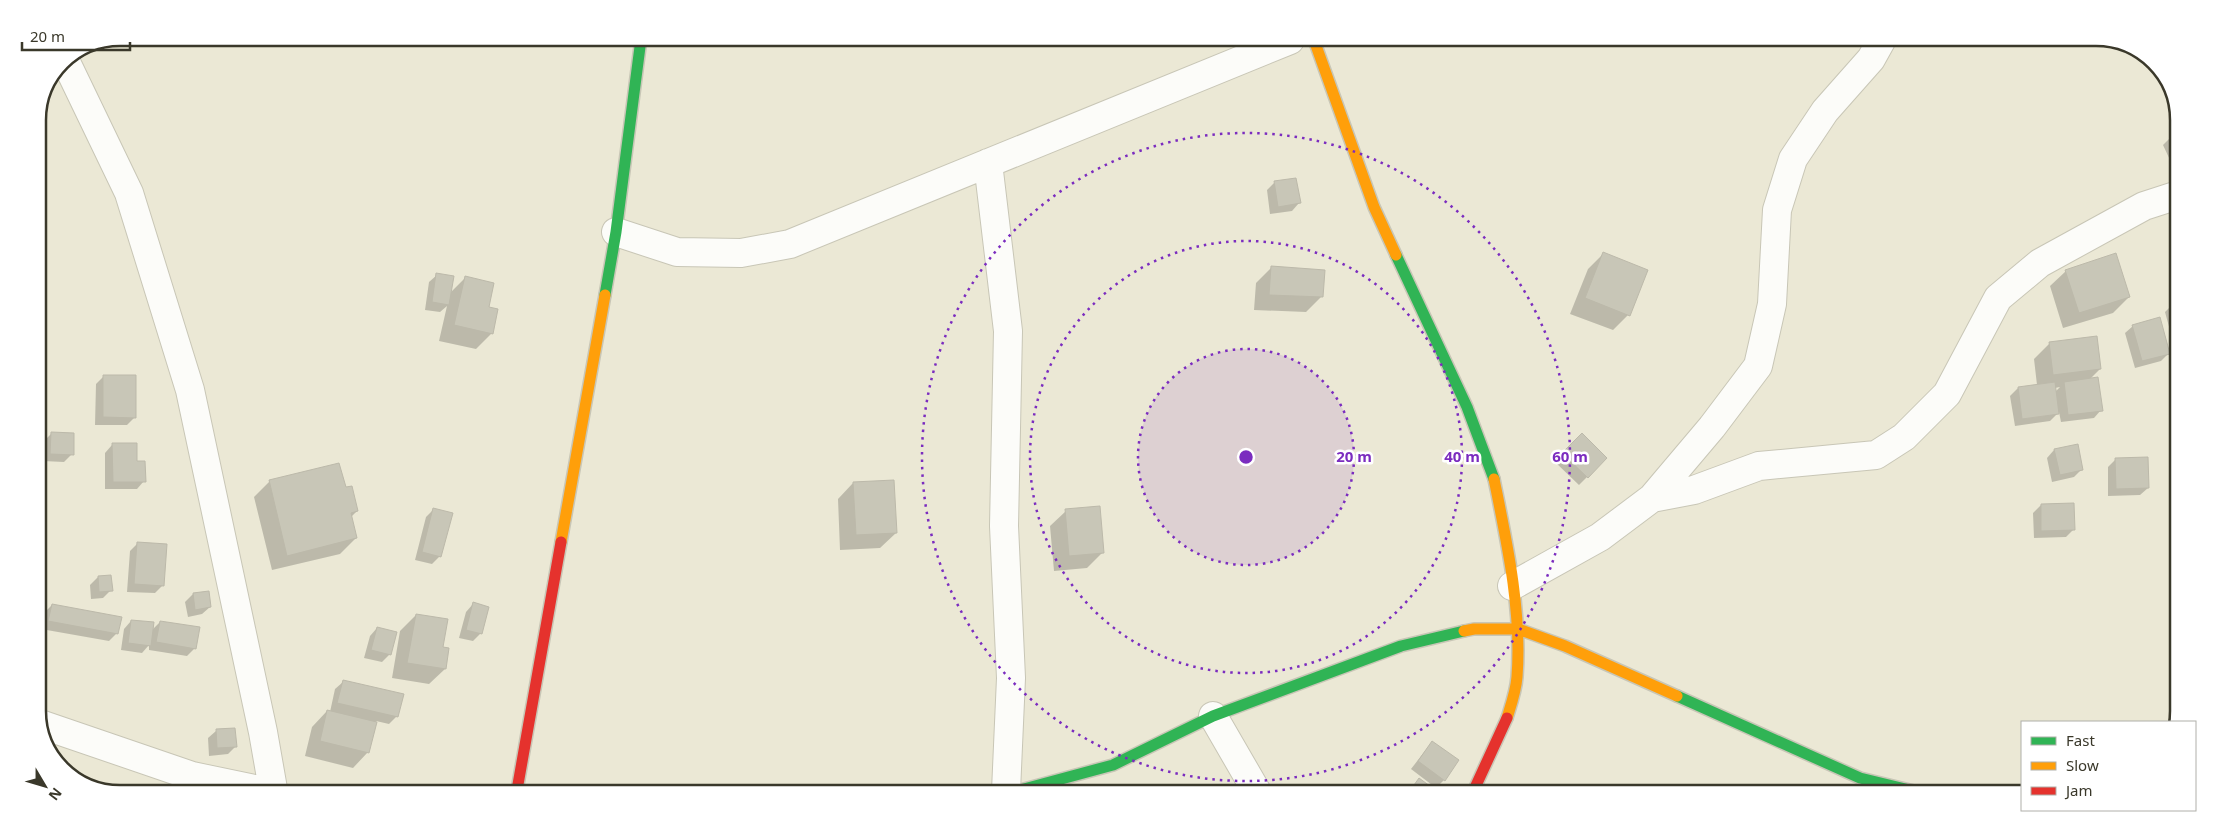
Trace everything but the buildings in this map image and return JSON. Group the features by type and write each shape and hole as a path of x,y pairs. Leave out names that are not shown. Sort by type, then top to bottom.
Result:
{"street":[{"path":"518,785 616,232 640,46"},
{"path":"616,232 677,252 741,253 790,244 1275,46"},
{"path":"1316,46 1374,207 1467,407 1494,478 1506,536 1518,629 1517,679 1506,724 1476,785"},
{"path":"1512,586 1600,537 1652,498 1712,426 1758,366 1772,304 1777,210 1793,160 1825,111 1871,59 1879,46"},
{"path":"69,68 129,193 190,390 261,722 272,785"},
{"path":"988,163 1008,331 1004,526 1011,678 1006,785"},
{"path":"1652,498 1694,490 1760,466 1876,456 1904,437 1947,394 1998,298 2040,263 2144,206 2170,198"},
{"path":"1039,785 1114,765 1213,716 1401,646 1474,629 1518,629 1565,646 1860,778 1889,785"},
{"path":"1213,716 1253,785"},
{"path":"48,727 192,776 235,785"}],"traffic: fast":[{"path":"605,295 616,232 640,46"},
{"path":"1396,255 1467,407 1494,479"},
{"path":"1039,785 1113,765 1213,716 1401,646 1464,631"},
{"path":"1677,696 1860,778 1889,785"}],"traffic: slow":[{"path":"1316,46 1374,207 1396,255"},
{"path":"561,542 605,295"},
{"path":"1494,479 1512,577 1517,627 1516,682 1507,718"},
{"path":"1464,631 1474,629 1518,629 1565,646 1677,696"}],"traffic: jam":[{"path":"518,785 561,542"},
{"path":"1476,785 1507,718"}]}
